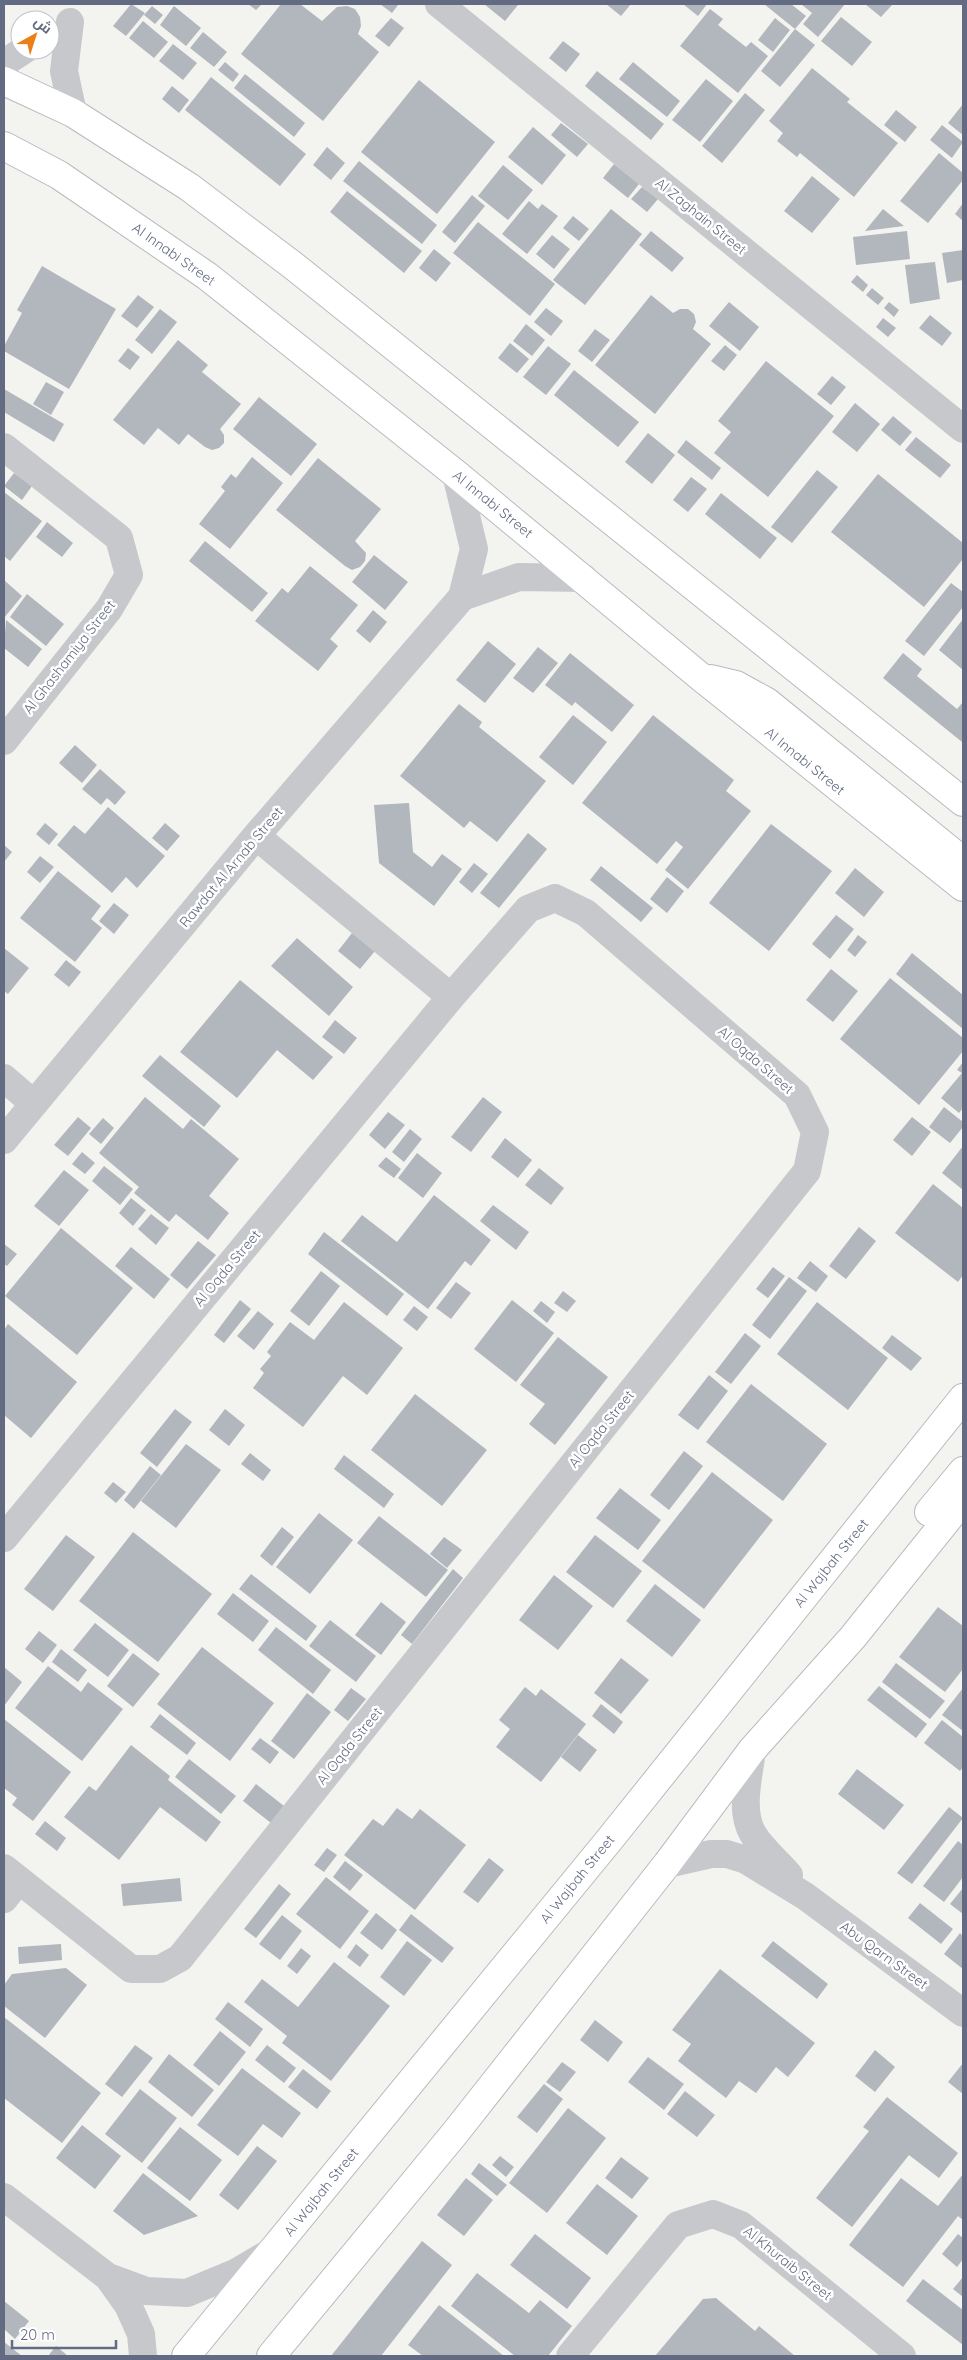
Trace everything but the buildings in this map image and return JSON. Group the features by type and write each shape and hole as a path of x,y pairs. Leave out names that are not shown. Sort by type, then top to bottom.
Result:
{"street":[{"name":"Al Zaghain Street","path":"439,4 963,429"},
{"path":"68,20 64,71 73,113"},
{"path":"4,81 73,113 189,187 295,266 963,802"},
{"name":"Al Innabi Street","path":"4,146 59,175 207,276 456,474 584,578 702,678 963,887"},
{"name":"Al Ghashamiya Street","path":"4,447 119,538 128,575 110,609 4,741"},
{"name":"Rawdat Al Arnab Street","path":"4,1140 256,836 462,597 474,549 456,474"},
{"name":"Rawdat Al Arnab Street","path":"462,597 519,577 584,578"},
{"path":"702,678 719,680 752,692 963,861"},
{"path":"256,836 451,997"},
{"name":"Al Oqda Street","path":"4,1538 451,997 528,909 555,898 586,913 797,1095 815,1132 807,1170 180,1958 160,1969 130,1969 9,1882"},
{"path":"4,1078 33,1103"},
{"name":"Al Wajbah Street","path":"186,2356 610,1839 963,1398"},
{"path":"853,1637 858,1611 864,1595 963,1471"},
{"path":"271,2356 455,2133 666,1864 752,1750 853,1637 963,1500"},
{"name":"Abu Qarn Street","path":"752,1750 747,1798 748,1819 753,1834 805,1896"},
{"name":"Abu Qarn Street","path":"666,1864 711,1854 727,1854 763,1869 805,1896 963,2013"},
{"path":"4,2197 108,2277 146,2291 187,2293 234,2273 272,2252"},
{"name":"Al Khuraib Street","path":"570,2356 678,2225 713,2214 741,2225 902,2356"},
{"path":"108,2277 128,2306 140,2334 143,2356"}]}
